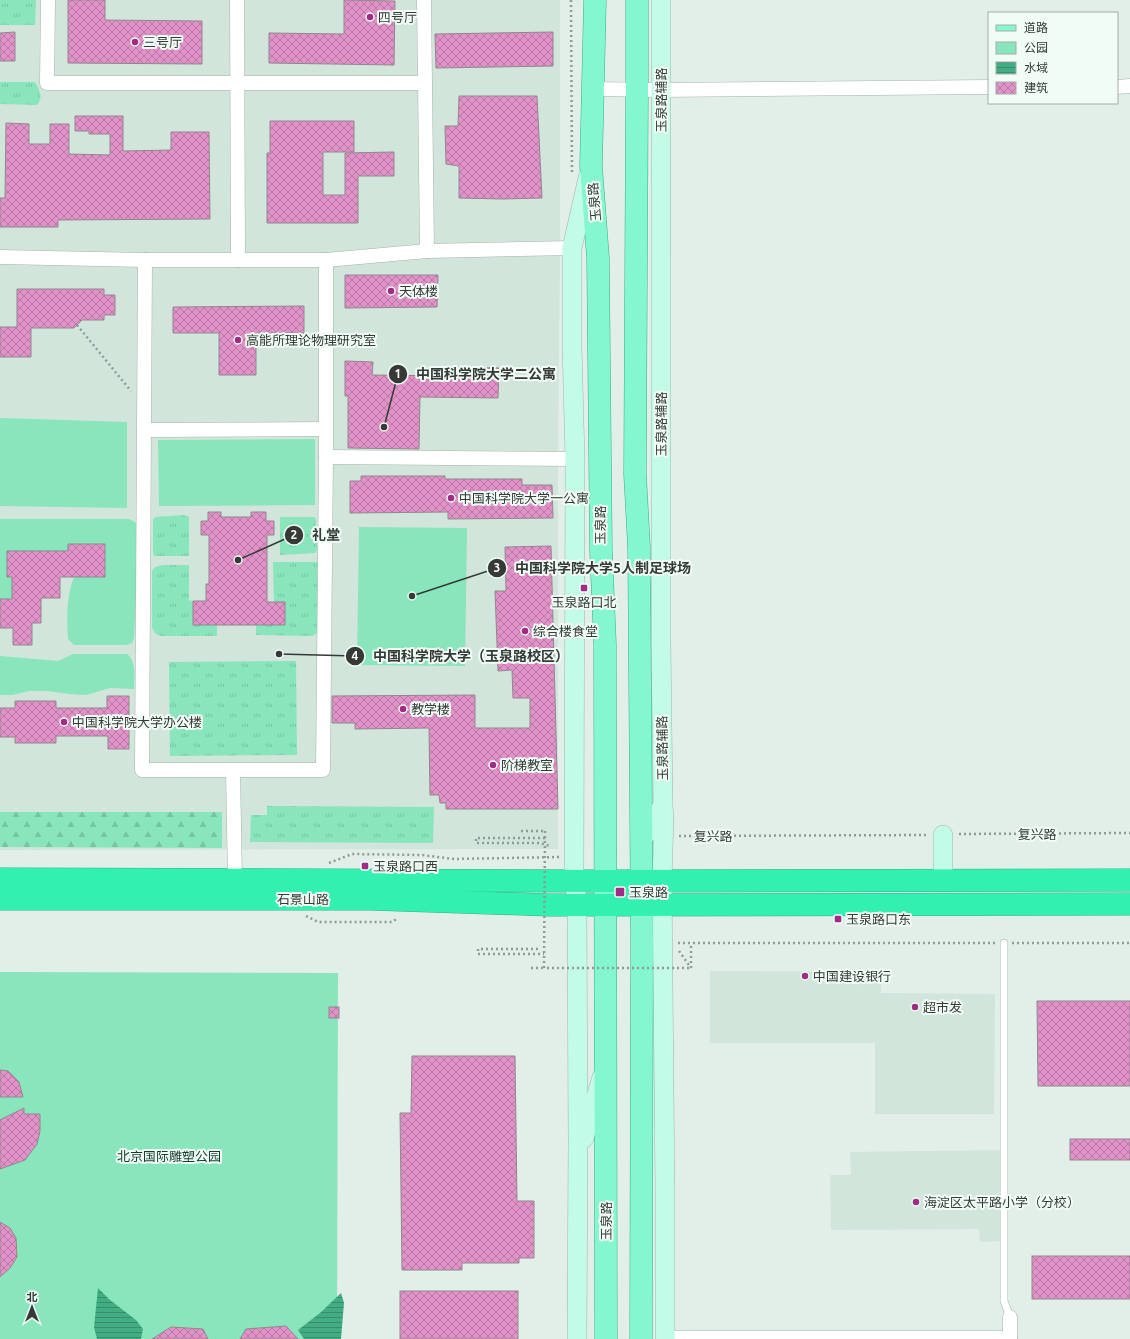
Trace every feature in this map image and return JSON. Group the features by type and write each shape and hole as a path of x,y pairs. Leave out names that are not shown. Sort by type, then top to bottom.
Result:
{"highway":[{"name":"石景山路","path":"0,879 651,880"},
{"path":"651,880 1130,880"},
{"name":"石景山路","path":"0,899 371,899 577,905 652,905"},
{"path":"652,905 1130,904"}],"main road":[{"name":"玉泉路","path":"595,0 591,166 598,258 601,551 604,644 606,881 606,1339"},
{"path":"637,0 638,89 635,474 639,547 641,841 651,880 652,905 641,1218 641,1339"}],"street":[{"path":"48,0 47,83 424,83"},
{"path":"237,0 238,260"},
{"path":"424,0 427,251"},
{"name":"玉泉路辅路","path":"641,841 655,821 663,804 661,644 661,0"},
{"path":"1118,86 1130,86"},
{"path":"593,89 661,90 988,87"},
{"path":"577,1339 578,1158 577,905 575,881 575,459 572,346 572,248 591,166"},
{"path":"0,257 145,260 326,260 427,251 572,248"},
{"path":"145,260 142,770 233,771 323,770 326,260"},
{"path":"144,430 326,429"},
{"path":"326,457 575,459"},
{"path":"574,488 601,551"},
{"path":"233,771 235,880"},
{"path":"651,880 663,836 663,804"},
{"path":"943,834 943,880"},
{"path":"652,905 670,945 664,1130 664,1339 1010,1338 1010,1317"},
{"path":"578,1158 606,1064"},
{"path":"641,1218 664,1130"}],"lane":[{"path":"1004,943 1004,1301 1010,1317"}],"path":[{"path":"571,0 572,180"},
{"path":"77,325 144,406"},
{"path":"521,831 545,832 544,968"},
{"name":"复兴路","path":"663,836 1130,833"},
{"path":"545,838 476,838 476,843 540,843 550,846"},
{"path":"326,864 352,854 422,855 454,858 575,857"},
{"path":"670,945 691,943 1130,943"},
{"path":"691,943 691,968"},
{"path":"670,945 691,968"},
{"path":"538,949 478,949 478,954 544,954"},
{"path":"531,968 691,968"}],"shaded area":[{"path":"0,0 560,0 558,849 0,850"},
{"path":"710,971 881,972 881,993 995,994 994,1114 875,1114 875,1043 710,1043"},
{"name":"海淀区太平路小学（分校）","path":"1002,1150 1002,1241 980,1242 979,1229 831,1230 830,1175 851,1175 850,1152"}],"green space":[{"path":"0,0 36,0 35,25 0,25"},
{"path":"0,82 35,82 40,94 39,102 37,105 0,104"},
{"path":"0,418 127,422 127,508 0,506"},
{"path":"315,439 315,505 159,506 158,440"},
{"path":"183,515 189,517 189,556 154,556 153,519 156,517"},
{"path":"280,517 314,517 316,519 317,550 315,553 280,555"},
{"path":"0,519 129,519 136,523 139,530 134,638 132,643 126,645 74,645 68,639 68,600 74,577 105,577 105,544 68,544 68,551 7,551 7,576 12,577 12,599 0,599"},
{"path":"359,527 467,528 465,666 357,665"},
{"path":"273,562 317,562 319,625 317,633 313,636 256,635 256,625 285,624 285,602 274,602"},
{"path":"163,565 189,565 189,600 193,601 193,625 217,625 217,636 161,636 155,633 152,628 152,571 155,567"},
{"path":"73,654 127,654 134,666 134,689 110,688 86,695 48,691 29,691 12,695 0,695 0,656 58,661"},
{"path":"296,661 297,755 170,756 169,662"},
{"path":"267,806 434,807 433,843 250,842 251,815 267,815"},
{"path":"0,812 222,812 222,848 0,847"},
{"name":"北京国际雕塑公园","path":"0,972 338,973 337,1339 0,1339"}],"water":[{"path":"98,1288 110,1300 136,1320 143,1329 141,1339 97,1339 94,1327"},
{"path":"341,1293 344,1303 341,1339 304,1339 298,1330 320,1313"}],"building":[{"name":"三号厅","path":"68,0 105,0 105,20 202,21 202,64 68,63"},
{"name":"四号厅","path":"344,0 395,1 394,65 269,63 269,33 344,34"},
{"path":"15,32 15,61 0,61 0,33"},
{"path":"553,32 553,66 436,68 435,34"},
{"path":"459,96 537,96 542,198 459,198 459,166 446,164 445,126 458,126"},
{"path":"75,116 123,116 123,151 171,150 171,132 209,132 210,219 58,220 58,227 0,227 0,198 5,198 6,123 29,124 29,144 50,144 50,124 69,124 69,154 110,155 110,134 89,134 89,131 75,131"},
{"path":"270,121 354,121 354,152 323,152 323,195 345,195 345,153 394,152 394,176 358,176 358,223 267,223 267,153 270,153"},
{"name":"天体楼","path":"345,275 438,275 437,307 345,308"},
{"path":"17,289 104,289 104,295 115,295 115,315 104,315 104,320 82,320 74,328 31,328 31,357 0,357 0,327 17,327"},
{"name":"高能所理论物理研究室","path":"304,306 304,333 256,333 256,375 219,375 219,333 173,333 173,307"},
{"path":"345,361 373,362 372,375 454,376 455,367 499,368 498,398 420,397 419,449 348,448 348,396 345,396"},
{"name":"中国科学院大学一公寓","path":"361,476 445,476 445,479 522,479 522,485 552,485 553,518 448,519 448,512 350,513 350,481 361,481"},
{"path":"208,512 221,512 221,517 251,517 251,512 266,512 266,521 274,521 274,535 267,535 267,602 285,602 285,625 193,625 193,601 206,601 206,584 209,584 209,535 201,535 201,521 208,521"},
{"path":"68,544 105,544 105,577 60,577 60,598 41,598 41,623 32,623 32,645 13,645 13,628 0,628 0,599 12,599 12,577 7,577 7,551 68,551"},
{"path":"551,546 558,809 446,809 446,803 440,803 439,795 430,795 429,728 355,729 355,723 332,723 332,696 475,695 475,728 530,728 530,698 513,698 512,670 498,671 495,591 506,591 505,547"},
{"name":"中国科学院大学办公楼","path":"107,696 129,696 129,749 108,749 108,736 56,736 56,743 15,743 15,737 0,737 0,708 15,708 15,701 56,701 56,708 107,708"},
{"path":"1037,1001 1130,1001 1130,1086 1038,1086"},
{"path":"329,1007 339,1007 339,1018 329,1018"},
{"path":"412,1056 515,1056 517,1201 534,1201 534,1258 519,1258 519,1263 462,1263 462,1270 402,1270 400,1113 411,1113"},
{"path":"0,1070 8,1071 19,1082 23,1097 0,1097"},
{"path":"24,1108 24,1114 40,1114 40,1131 37,1144 25,1160 0,1169 0,1120"},
{"path":"1070,1139 1130,1139 1130,1160 1070,1160"},
{"path":"0,1222 10,1228 16,1238 17,1257 10,1268 0,1277"},
{"path":"1032,1256 1130,1256 1130,1299 1032,1299"},
{"path":"400,1291 518,1291 518,1339 400,1339"},
{"path":"286,1326 298,1339 240,1339 246,1329"},
{"path":"171,1327 203,1329 208,1339 152,1339"}],"place":[{"name":"四号厅","path":"370,17"},
{"name":"三号厅","path":"135,42"},
{"name":"天体楼","path":"391,291"},
{"name":"高能所理论物理研究室","path":"238,340"},
{"name":"中国科学院大学二公寓","path":"384,427"},
{"name":"中国科学院大学一公寓","path":"451,498"},
{"name":"礼堂","path":"238,560"},
{"name":"玉泉路口北","path":"584,588"},
{"name":"中国科学院大学5人制足球场","path":"412,596"},
{"name":"综合楼食堂","path":"525,631"},
{"name":"中国科学院大学（玉泉路校区）","path":"279,654"},
{"name":"教学楼","path":"403,709"},
{"name":"中国科学院大学办公楼","path":"64,722"},
{"name":"阶梯教室","path":"493,765"},
{"name":"玉泉路口西","path":"365,866"},
{"name":"玉泉路","path":"620,892"},
{"name":"玉泉路口东","path":"838,919"},
{"name":"中国建设银行","path":"805,976"},
{"name":"超市发","path":"915,1007"},
{"name":"海淀区太平路小学（分校）","path":"916,1202"}]}
